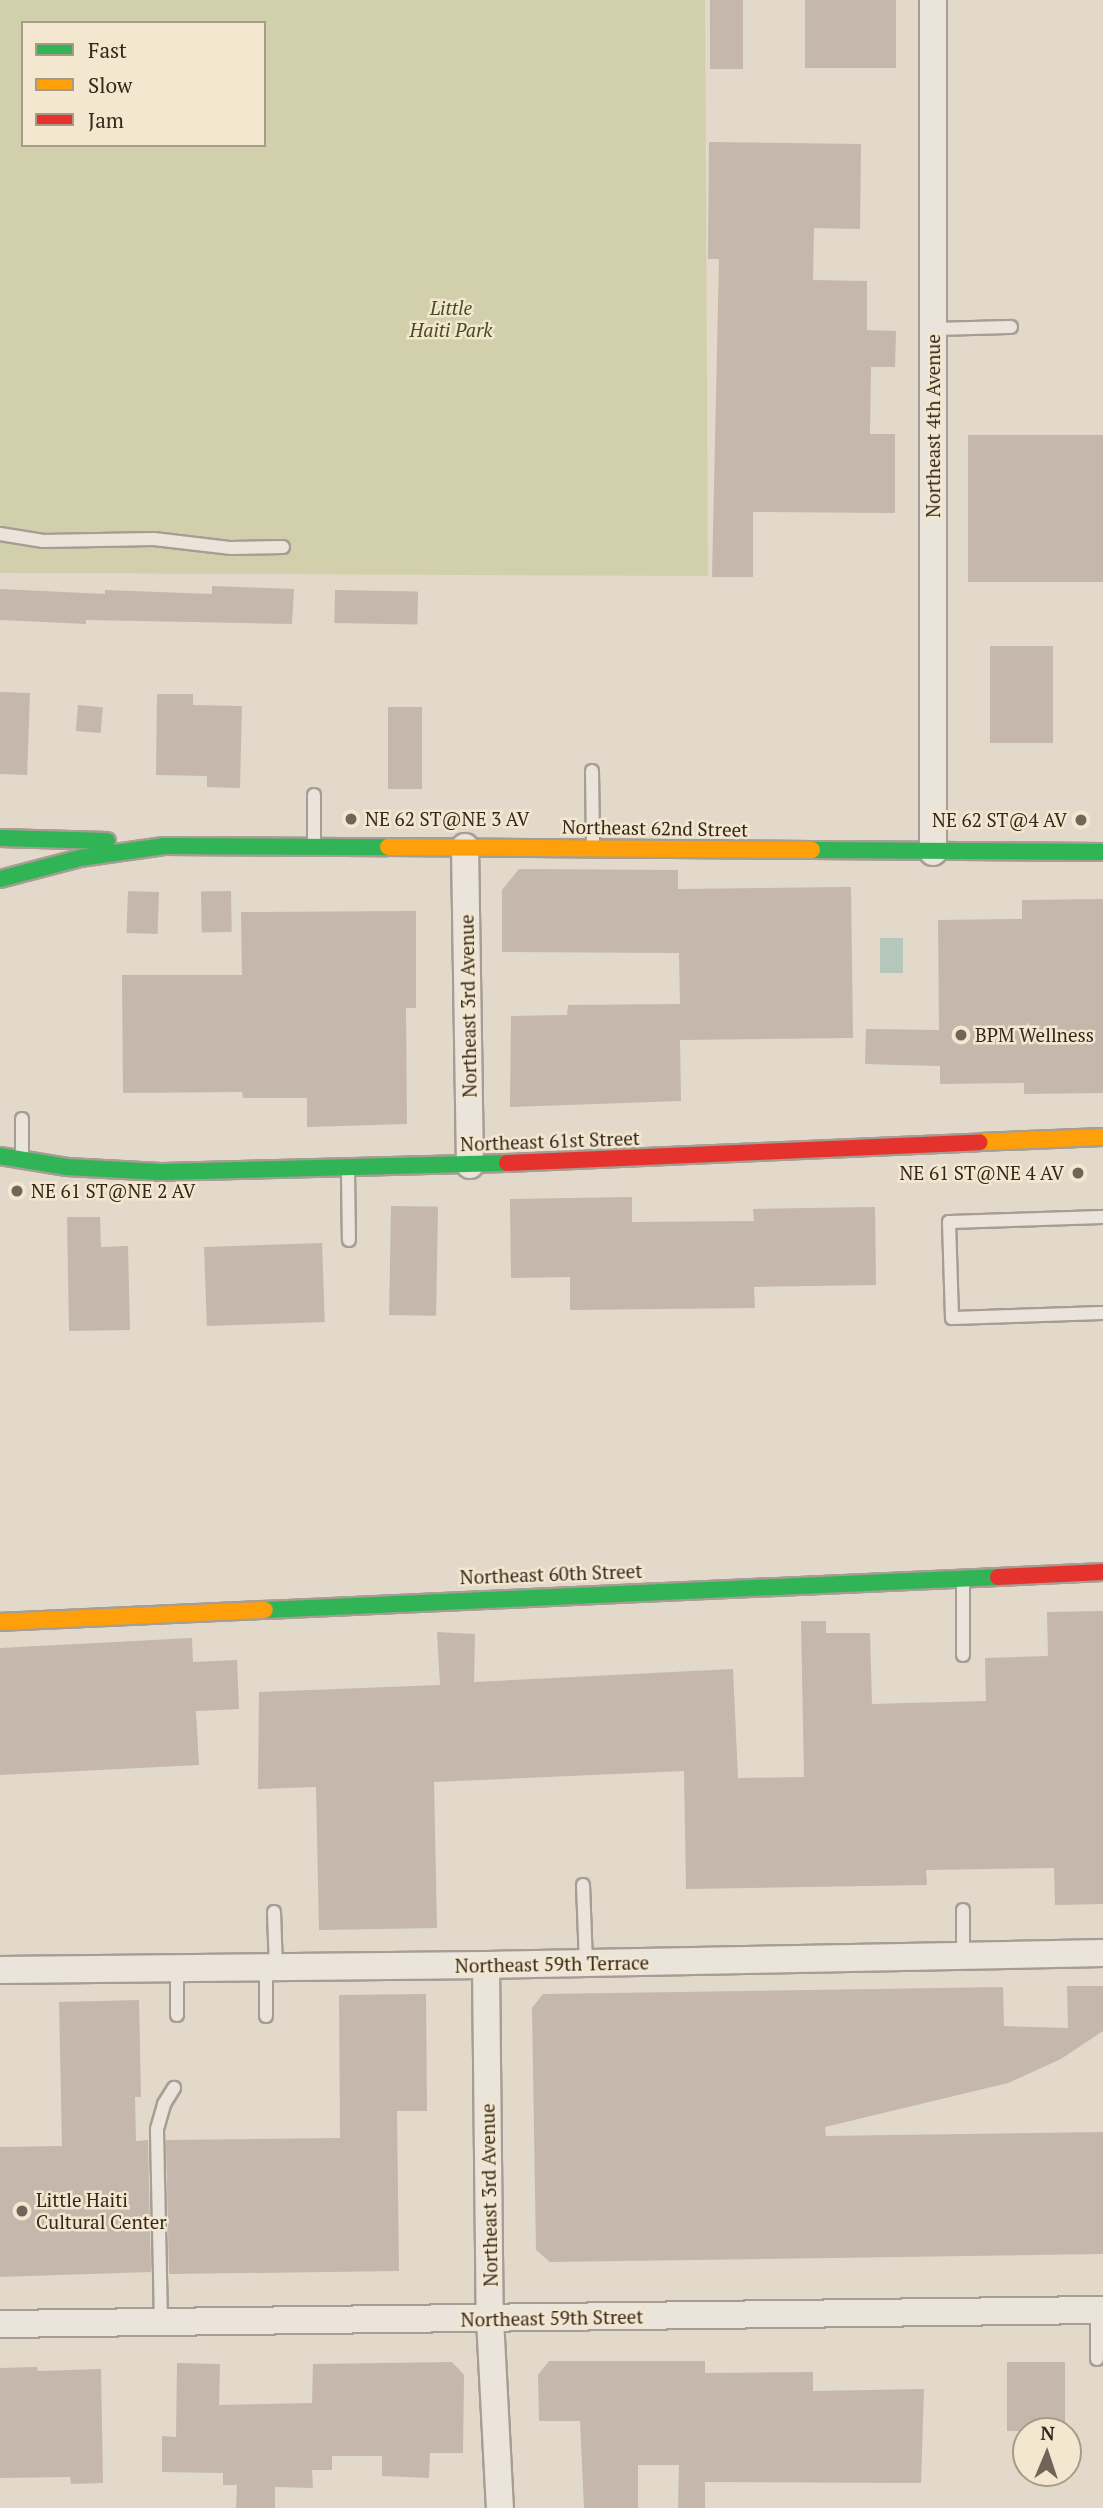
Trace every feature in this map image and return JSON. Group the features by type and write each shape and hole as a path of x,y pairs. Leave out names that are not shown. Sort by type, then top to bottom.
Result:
{"main road":[{"path":"0,838 69,838 164,846"},
{"name":"Northeast 62nd Street","path":"0,879 80,859 164,846 1103,852"},
{"name":"Northeast 61st Street","path":"0,1156 67,1167 161,1172 282,1164 348,1168 470,1165 1103,1137"},
{"name":"Northeast 60th Street","path":"0,1622 1103,1572"}],"street":[{"name":"Northeast 4th Avenue","path":"933,0 933,852"},
{"name":"Northeast 3rd Avenue","path":"465,847 470,1165"},
{"name":"Northeast 59th Terrace","path":"0,1970 586,1964 1103,1953"},
{"name":"Northeast 3rd Avenue","path":"486,1965 491,2319 499,2508"},
{"name":"Northeast 59th Street","path":"0,2324 1100,2310"}],"lane":[{"path":"933,329 1011,327"},
{"path":"0,534 43,541 163,539 231,548 283,547"},
{"path":"593,771 593,848"},
{"path":"314,795 314,847"},
{"path":"22,1119 22,1159"},
{"path":"348,1168 349,1240"},
{"path":"1103,1217 949,1222 952,1318 1103,1313"},
{"path":"962,1578 964,1655"},
{"path":"583,1885 586,1964"},
{"path":"962,1956 963,1910"},
{"path":"267,2015 274,1912"},
{"path":"177,1969 177,2015"},
{"path":"161,2322 158,2129 164,2104 174,2088"},
{"path":"1097,2359 1100,2310"}],"green space":[{"name":"Little Haiti Park","path":"0,0 705,0 708,576 0,573"}],"shaded area":[{"path":"880,938 903,938 903,973 880,973"}],"building":[{"path":"710,0 743,0 743,69 710,69"},
{"path":"805,0 896,0 896,68 805,68"},
{"path":"709,142 861,144 860,229 814,228 813,280 867,281 867,330 896,331 895,367 871,367 870,434 895,434 895,513 753,512 753,577 712,577 719,259 708,259"},
{"path":"968,435 1103,435 1103,582 968,582"},
{"path":"212,586 294,589 292,624 86,620 86,624 0,620 0,589 105,594 105,590 212,594"},
{"path":"335,590 418,591 417,624 334,623"},
{"path":"990,646 1053,646 1053,743 990,743"},
{"path":"0,692 30,693 27,775 0,774"},
{"path":"157,694 193,694 193,705 242,706 240,788 207,787 207,776 156,775"},
{"path":"78,705 103,707 101,733 76,731"},
{"path":"388,707 422,707 422,789 388,789"},
{"path":"519,869 678,870 678,889 851,887 853,1038 680,1040 681,1101 510,1107 511,1016 567,1015 568,1005 680,1004 679,953 502,952 502,890"},
{"path":"128,891 159,892 158,934 127,933"},
{"path":"231,891 232,932 202,933 201,892"},
{"path":"1103,899 1103,1093 1024,1094 1024,1083 940,1084 940,1066 865,1064 866,1029 939,1030 938,920 1022,919 1022,900"},
{"path":"416,911 416,1008 406,1008 407,1124 307,1127 307,1098 243,1098 242,1092 123,1093 122,975 242,975 241,912"},
{"path":"632,1197 632,1222 754,1221 753,1209 875,1207 876,1285 754,1287 755,1308 570,1310 570,1277 511,1278 510,1199"},
{"path":"391,1206 438,1207 436,1316 389,1315"},
{"path":"67,1217 100,1217 101,1247 128,1246 130,1330 69,1331"},
{"path":"322,1243 325,1322 207,1326 204,1247"},
{"path":"1103,1611 1103,1904 1055,1905 1054,1868 926,1870 927,1885 686,1889 684,1771 434,1782 437,1928 319,1930 316,1787 258,1789 259,1692 440,1685 437,1632 475,1634 474,1682 733,1669 738,1778 804,1777 801,1621 826,1621 826,1633 870,1633 872,1704 986,1701 985,1658 1048,1656 1047,1612"},
{"path":"192,1638 193,1662 237,1660 239,1709 196,1711 199,1765 0,1775 0,1648"},
{"path":"1067,1986 1103,1986 1103,2031 1061,2059 1008,2083 825,2127 826,2136 1103,2132 1103,2254 550,2262 536,2250 532,2008 543,1994 1003,1987 1004,2026 1068,2028"},
{"path":"426,1994 427,2111 397,2111 399,2271 169,2274 166,2140 340,2138 339,1995"},
{"path":"139,2000 141,2097 135,2097 136,2141 148,2140 151,2272 0,2277 0,2147 62,2146 59,2002"},
{"path":"549,2361 705,2361 705,2373 813,2372 813,2391 924,2389 921,2483 705,2482 705,2508 678,2508 679,2465 638,2465 638,2508 584,2508 580,2421 539,2421 538,2375"},
{"path":"452,2362 464,2375 463,2453 430,2453 429,2478 382,2476 382,2456 332,2456 332,2470 312,2470 313,2488 275,2487 275,2508 236,2508 237,2485 223,2485 223,2473 162,2472 162,2436 176,2437 177,2363 220,2364 219,2405 312,2403 313,2364"},
{"path":"1007,2362 1065,2362 1065,2417 1012,2417 1012,2431 1007,2431"},
{"path":"37,2367 38,2371 101,2369 103,2483 71,2484 70,2477 0,2478 0,2368"}],"traffic: fast":[{"path":"0,838 107,841"},
{"path":"0,879 80,858 164,846 388,847"},
{"path":"812,850 1103,852"},
{"path":"0,1156 67,1167 161,1172 507,1163"},
{"path":"265,1610 998,1577"}],"traffic: slow":[{"path":"388,847 812,850"},
{"path":"980,1142 1103,1137"},
{"path":"0,1622 265,1610"}],"traffic: jam":[{"path":"507,1163 980,1142"},
{"path":"998,1577 1103,1572"}],"place":[{"name":"NE 62 ST@NE 3 AV","path":"351,819"},
{"name":"NE 62 ST@4 AV","path":"1081,820"},
{"name":"BPM Wellness","path":"961,1035"},
{"name":"NE 61 ST@NE 4 AV","path":"1078,1173"},
{"name":"NE 61 ST@NE 2 AV","path":"17,1191"},
{"name":"Little Haiti Cultural Center","path":"22,2211"}]}
